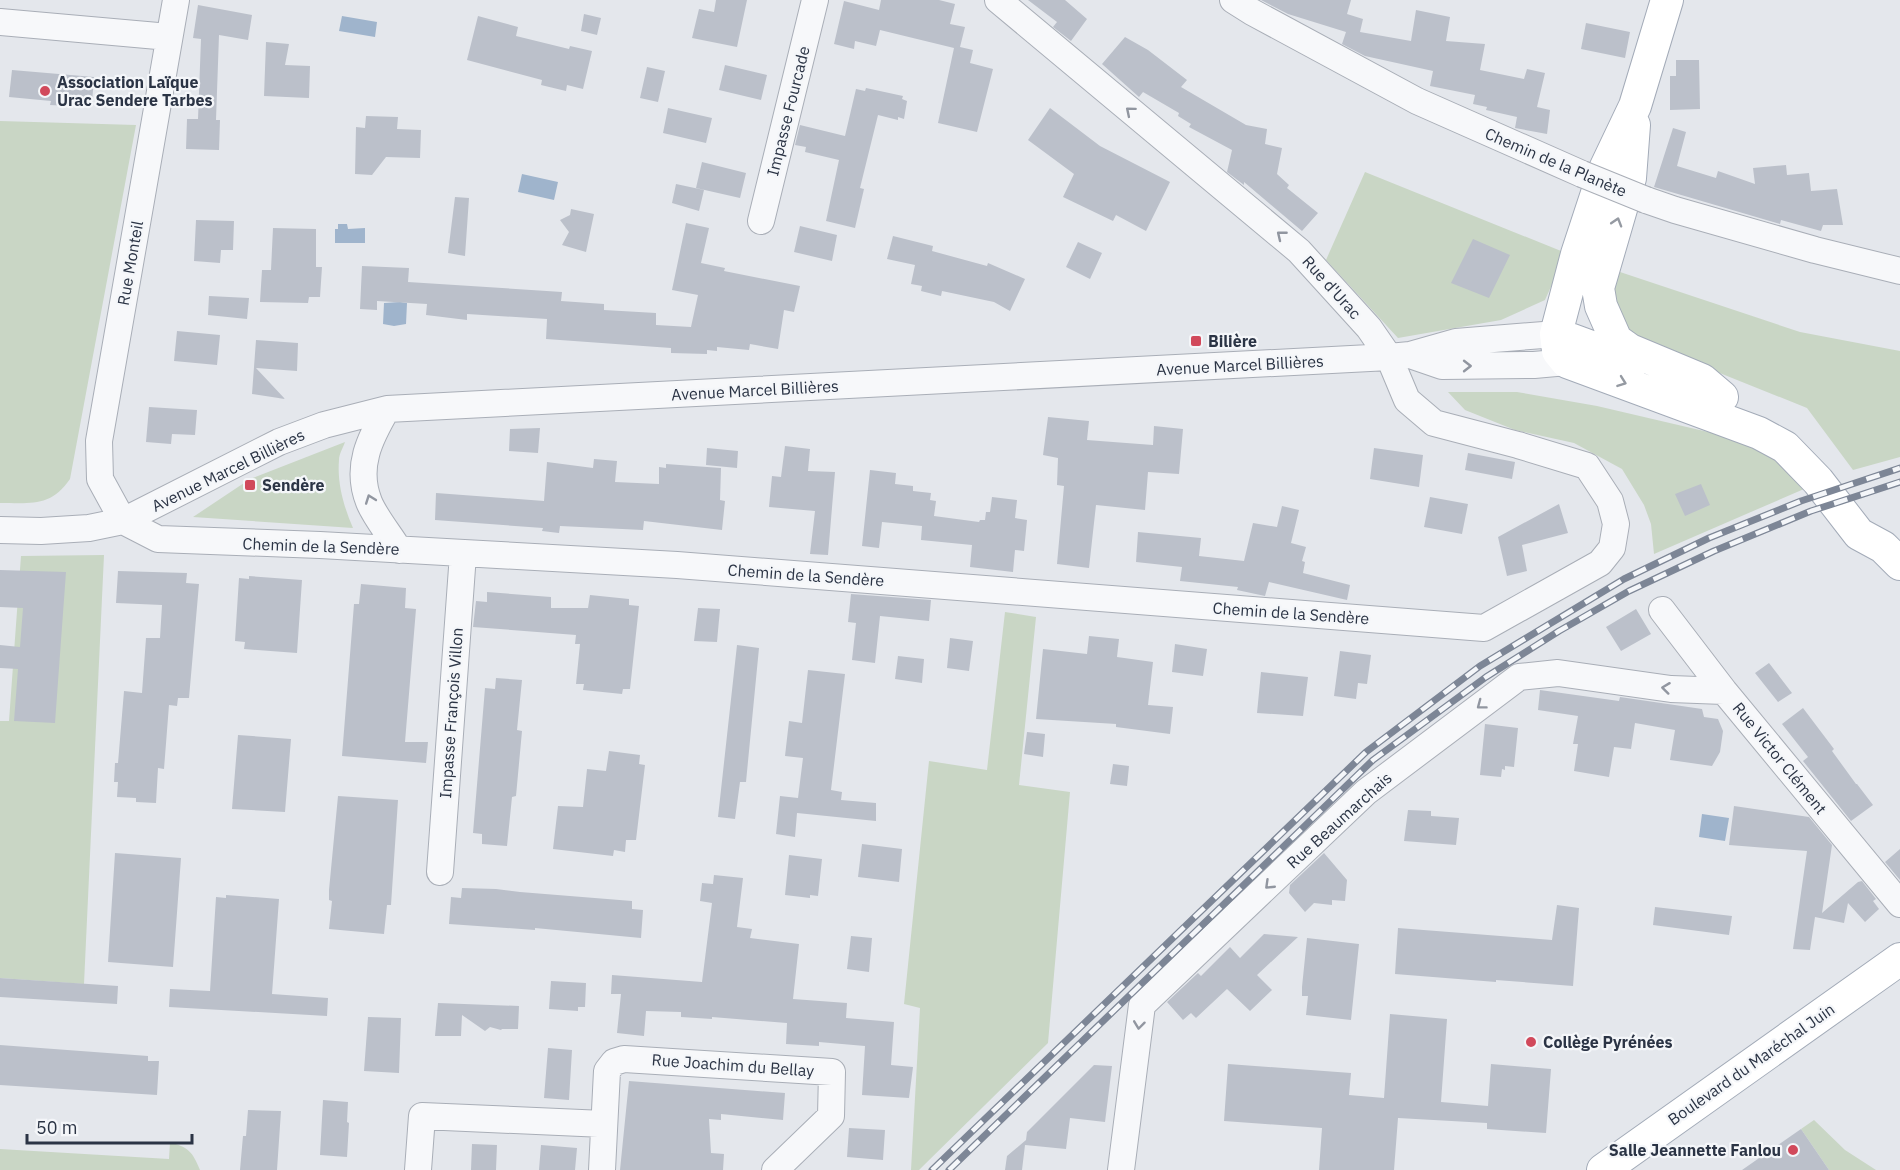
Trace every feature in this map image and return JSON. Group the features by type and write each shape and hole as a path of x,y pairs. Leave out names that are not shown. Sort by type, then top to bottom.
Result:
{"main road":[{"path":"1568,346 1577,254 1605,169 1635,106 1667,0"},
{"path":"1568,346 1598,288 1630,178 1635,106"},
{"path":"1598,288 1601,306 1616,340 1630,350 1702,380 1722,397"},
{"path":"1568,346 1722,397 1766,416 1793,431 1833,469 1874,520 1891,556"},
{"path":"1568,346 1785,447 1818,481 1859,534 1891,556"},
{"name":"Boulevard du Maréchal Juin","path":"1603,1170 1900,959"}],"street":[{"name":"Rue Monteil","path":"123,521 100,479 99,441 176,0"},
{"name":"Impasse Fourcade","path":"762,221 815,0"},
{"name":"Rue d'Urac","path":"998,0 1299,251 1369,328 1400,356 1407,400 1434,423 1587,466 1610,501 1616,524 1612,548 1600,563"},
{"name":"Chemin de la Planète","path":"1246,4 1417,101 1582,174 1675,210 1815,250 1900,271"},
{"path":"0,22 170,37"},
{"name":"Avenue Marcel Billières","path":"123,521 279,442 324,425 387,409 1400,356 1442,366 1534,365 1568,346"},
{"path":"387,409 371,436 363,470 369,502 399,549"},
{"path":"0,530 77,529 123,521"},
{"name":"Chemin de la Sendère","path":"123,521 158,539 399,549 677,565 1484,628 1600,563"},
{"name":"Impasse François Villon","path":"440,872 463,554"},
{"name":"Rue Victor Clément","path":"1662,610 1724,691 1900,904"},
{"name":"Rue Beaumarchais","path":"1121,1170 1142,1005 1366,792 1519,677 1558,673 1671,689 1724,691"},
{"name":"Rue Joachim du Bellay","path":"602,1170 607,1071 614,1062 624,1059 832,1072 831,1116 775,1170"},
{"path":"418,1170 422,1116 604,1124"}],"green space":[{"path":"0,121 136,125 70,479 55,495 40,502 31,503 0,503"},
{"path":"1365,172 1566,253 1545,300 1501,320 1398,338 1326,260"},
{"path":"1614,270 1800,332 1900,351 1900,457 1853,470 1807,408 1635,339 1615,313"},
{"path":"1448,392 1517,392 1597,406 1721,435 1775,453 1804,489 1654,554 1651,524 1644,505 1622,469 1574,443 1515,430 1465,410"},
{"path":"345,442 339,458 339,478 344,504 353,528 193,517 250,479"},
{"path":"104,555 84,984 0,978 0,721 9,721 21,556"},
{"path":"1005,612 1036,617 1019,785 1070,792 1048,1043 919,1170 911,1170 920,1008 904,1004 929,761 987,770"},
{"path":"1814,1120 1845,1150 1876,1170 1829,1170 1801,1129"},
{"path":"170,1142 189,1151 200,1170 0,1170 0,1149 169,1159"}],"water":[{"path":"342,16 377,22 375,37 339,31"},
{"path":"522,174 558,182 554,200 518,192"},
{"path":"338,224 347,224 348,229 365,228 365,243 335,243 335,229 338,229"},
{"path":"384,303 407,303 406,324 394,326 383,324"},
{"path":"1702,814 1729,818 1725,841 1699,837"}],"building":[{"path":"716,0 747,0 737,47 692,38 699,9 714,12"},
{"path":"881,0 939,0 955,4 950,24 965,27 960,47 973,50 970,63 993,69 977,132 938,123 954,48 880,30 876,46 855,41 854,49 834,44 844,1 879,10"},
{"path":"1028,0 1065,0 1087,19 1071,41 1053,27 1057,22"},
{"path":"1261,0 1351,0 1347,14 1363,19 1360,32 1411,41 1416,10 1450,17 1446,41 1485,44 1480,70 1524,79 1527,69 1545,73 1537,107 1550,110 1547,134 1515,128 1517,117 1486,110 1487,107 1473,104 1475,95 1430,86 1433,71 1365,56 1342,44 1346,32 1288,14"},
{"path":"198,5 252,15 248,40 219,35 216,120 220,120 219,150 186,149 187,119 198,119 201,39 193,38"},
{"path":"584,14 601,18 597,35 581,31"},
{"path":"478,16 518,27 516,36 569,49 570,46 592,51 583,89 567,85 566,91 541,85 542,80 467,60"},
{"path":"1586,23 1630,32 1625,58 1581,49"},
{"path":"1125,37 1148,50 1187,80 1181,87 1246,125 1267,129 1265,144 1282,148 1277,174 1289,185 1287,188 1318,213 1302,231 1244,182 1244,185 1227,172 1232,150 1189,127 1191,124 1178,116 1179,113 1143,92 1139,97 1102,64"},
{"path":"266,42 289,44 285,65 310,66 309,98 264,96"},
{"path":"1676,60 1699,60 1700,109 1670,110 1670,76 1676,76"},
{"path":"725,65 767,75 761,100 719,90"},
{"path":"647,67 665,71 658,102 640,98"},
{"path":"12,70 94,77 92,103 70,102 69,106 50,105 51,101 9,97"},
{"path":"866,88 903,96 902,99 907,101 904,119 898,117 898,120 878,115 860,188 864,189 855,228 826,221 839,160 805,152 806,147 795,145 800,125 845,136 856,89 865,91"},
{"path":"668,108 712,118 706,143 663,133"},
{"path":"1050,108 1100,146 1170,182 1146,231 1116,215 1113,221 1063,197 1074,174 1028,140"},
{"path":"366,116 398,117 397,129 421,130 420,158 386,157 372,175 355,174 356,127 365,128"},
{"path":"1673,128 1686,132 1677,166 1716,178 1718,171 1755,184 1753,168 1786,165 1787,175 1809,173 1811,191 1837,189 1843,225 1823,225 1821,231 1781,220 1780,224 1654,187"},
{"path":"702,162 746,173 740,198 696,188"},
{"path":"676,184 704,190 699,211 672,203"},
{"path":"455,197 469,198 465,256 448,253"},
{"path":"571,209 594,214 586,252 562,245 569,232 560,220 570,215"},
{"path":"196,220 234,221 233,250 221,250 220,263 194,261"},
{"path":"686,223 709,228 701,263 725,268 724,271 800,286 794,312 784,310 778,349 750,344 749,350 717,347 717,351 707,350 707,354 671,353 671,348 546,339 547,319 467,314 467,320 426,315 427,304 377,301 377,310 360,309 362,266 409,268 408,282 562,292 561,301 604,304 604,310 656,313 656,325 691,327 698,295 672,290"},
{"path":"800,226 837,235 832,261 794,252"},
{"path":"273,228 316,229 316,267 322,267 320,297 309,297 308,303 260,302 262,270 271,270"},
{"path":"893,236 933,246 932,251 987,266 988,263 1025,279 1010,311 994,302 942,291 941,296 921,291 922,286 911,284 915,265 887,259"},
{"path":"1473,239 1510,255 1489,298 1451,283"},
{"path":"1078,242 1102,253 1090,279 1066,267"},
{"path":"209,296 249,298 247,319 208,315"},
{"path":"177,331 220,335 217,365 174,361"},
{"path":"256,340 298,343 297,371 256,368 285,399 252,394"},
{"path":"149,407 197,410 195,435 172,434 171,444 146,442"},
{"path":"1048,417 1089,421 1087,440 1153,445 1154,426 1183,429 1179,474 1148,472 1145,510 1096,505 1089,568 1057,564 1064,486 1057,485 1058,458 1043,455"},
{"path":"540,428 538,453 509,451 510,429"},
{"path":"785,446 810,449 808,471 835,472 828,555 810,554 815,511 769,507 772,476 781,477"},
{"path":"707,448 738,451 737,468 706,465"},
{"path":"1374,448 1423,455 1419,487 1370,479"},
{"path":"1468,453 1515,462 1512,479 1465,470"},
{"path":"594,459 617,461 615,482 659,484 659,467 666,468 666,464 721,468 720,500 725,501 722,530 644,521 643,530 560,526 559,533 542,531 543,528 435,520 436,493 544,501 547,462 593,468"},
{"path":"870,470 896,473 895,484 913,486 913,491 931,493 930,500 936,501 934,516 979,522 985,520 986,512 990,512 992,497 1017,500 1015,518 1027,520 1024,551 1015,550 1013,572 970,567 972,545 921,540 922,526 882,522 879,548 862,546"},
{"path":"1701,484 1710,505 1685,516 1675,494"},
{"path":"1430,497 1468,504 1462,534 1424,527"},
{"path":"1559,504 1568,533 1522,545 1527,571 1507,576 1498,537"},
{"path":"1282,506 1299,510 1291,543 1306,547 1302,561 1305,562 1303,573 1350,585 1347,600 1269,582 1265,596 1237,590 1238,587 1180,581 1182,567 1136,562 1138,532 1201,538 1199,556 1244,561 1253,523 1277,527"},
{"path":"0,570 66,572 55,723 14,721 18,669 0,668 0,645 20,647 23,608 0,607"},
{"path":"118,571 187,573 186,583 199,584 189,698 178,698 177,706 169,705 164,769 158,768 156,803 136,802 136,798 117,797 118,782 114,782 115,763 118,763 124,691 142,693 146,638 160,638 162,605 116,603"},
{"path":"249,576 302,580 297,653 244,649 245,642 235,641 239,578 249,579"},
{"path":"361,584 406,588 405,608 416,609 405,742 428,742 426,763 342,756 354,604 359,604"},
{"path":"487,592 551,597 551,608 588,608 590,595 629,599 629,605 639,606 630,689 623,689 622,694 583,690 584,684 576,684 580,644 575,644 576,635 473,627 476,601 487,602"},
{"path":"851,594 931,600 929,621 880,616 875,663 852,660 856,623 848,622"},
{"path":"698,608 720,609 717,642 694,641"},
{"path":"1636,609 1651,634 1621,651 1606,627"},
{"path":"1089,636 1119,639 1117,657 1153,662 1148,705 1173,707 1170,734 1116,727 1116,724 1036,719 1043,649 1087,654"},
{"path":"950,638 973,641 969,671 947,668"},
{"path":"1175,644 1207,649 1203,676 1172,672"},
{"path":"737,645 759,648 746,782 740,782 735,819 718,817"},
{"path":"1340,651 1371,655 1367,684 1358,683 1356,699 1334,696"},
{"path":"898,656 924,659 922,683 895,679"},
{"path":"1769,663 1792,693 1778,702 1755,673"},
{"path":"808,670 845,674 831,790 842,792 841,800 876,803 876,821 797,813 795,837 776,834 780,796 798,798 803,758 785,756 789,721 802,723"},
{"path":"1261,672 1308,677 1303,716 1257,713"},
{"path":"496,678 522,680 517,730 522,731 516,796 512,797 507,846 482,844 482,834 473,833 485,688 495,689"},
{"path":"1540,690 1619,701 1620,697 1702,709 1704,717 1718,719 1723,731 1720,752 1712,766 1670,760 1675,730 1635,723 1631,749 1614,747 1609,777 1574,771 1578,744 1573,744 1578,716 1538,710"},
{"path":"1803,708 1873,805 1851,821 1803,761 1808,757 1782,724"},
{"path":"1485,724 1518,728 1514,767 1505,766 1501,777 1480,775"},
{"path":"1027,732 1045,734 1043,757 1024,754"},
{"path":"238,735 291,739 285,812 232,809"},
{"path":"609,751 640,755 639,764 645,765 636,840 626,840 625,852 614,850 613,856 553,849 558,806 583,807 587,769 606,771"},
{"path":"1113,764 1129,766 1127,786 1110,784"},
{"path":"338,796 398,800 391,905 387,905 384,934 329,929 332,901 329,900 329,890"},
{"path":"1734,806 1809,817 1832,845 1822,913 1862,881 1876,899 1873,901 1879,909 1865,922 1848,903 1844,923 1815,917 1810,950 1793,949 1807,851 1729,845"},
{"path":"1408,810 1431,811 1431,816 1459,818 1456,845 1404,841"},
{"path":"862,844 902,849 899,882 858,877"},
{"path":"1900,849 1900,880 1885,862"},
{"path":"115,853 181,858 173,967 108,962"},
{"path":"1324,853 1347,880 1345,901 1332,900 1332,905 1314,903 1305,912 1289,893 1290,885"},
{"path":"789,855 822,859 818,896 810,895 810,898 785,895"},
{"path":"714,875 743,878 737,927 752,929 750,938 799,944 793,999 847,1003 846,1018 894,1022 891,1065 913,1067 909,1098 862,1095 865,1046 819,1042 819,1046 786,1044 787,1023 681,1017 681,1012 646,1011 644,1036 617,1033 621,994 611,994 612,975 702,982 712,903 700,901 702,883 713,884"},
{"path":"462,888 632,901 632,909 643,910 641,938 535,928 535,930 449,924 451,897 461,898"},
{"path":"226,895 279,899 272,994 328,998 327,1016 169,1007 170,989 210,991 216,897 226,898"},
{"path":"1557,905 1579,908 1573,986 1395,974 1398,928 1552,940"},
{"path":"1655,907 1732,916 1729,935 1653,925"},
{"path":"1264,934 1298,937 1257,975 1272,990 1250,1011 1227,989 1196,1018 1191,1013 1183,1020 1167,1002 1198,973 1201,976 1230,947 1240,958"},
{"path":"851,936 872,938 869,972 847,969"},
{"path":"1307,938 1359,944 1351,1020 1306,1015 1308,996 1302,996 1302,987"},
{"path":"0,978 118,986 117,1004 0,997"},
{"path":"551,981 586,983 585,1007 578,1007 578,1011 549,1009"},
{"path":"438,1003 519,1006 518,1029 501,1030 490,1027 485,1031 462,1015 461,1036 435,1036"},
{"path":"1390,1014 1447,1019 1441,1102 1488,1106 1491,1064 1551,1069 1546,1133 1487,1129 1487,1123 1398,1118 1394,1170 1319,1170 1322,1128 1224,1121 1228,1064 1351,1073 1349,1095 1384,1098"},
{"path":"368,1017 401,1018 399,1073 364,1071"},
{"path":"0,1045 148,1056 148,1061 159,1061 157,1095 0,1085"},
{"path":"548,1048 572,1050 569,1100 544,1098"},
{"path":"1094,1065 1112,1066 1105,1122 1070,1118 1066,1149 1025,1145 1022,1170 1005,1170 1007,1156 1026,1140 1027,1132"},
{"path":"629,1081 785,1093 783,1120 721,1114 721,1120 709,1119 711,1153 724,1154 723,1170 620,1170"},
{"path":"323,1100 348,1102 347,1157 320,1155"},
{"path":"248,1110 281,1111 277,1170 240,1170"},
{"path":"849,1128 885,1130 883,1160 847,1157"},
{"name":"Salle Jeannette Fanlou","path":"1801,1129 1829,1170 1742,1170"},
{"path":"472,1144 497,1145 496,1170 471,1170"},
{"path":"541,1145 577,1148 575,1170 539,1170"}],"railway":[{"path":"932,1170 1366,752 1480,666 1624,579 1709,538 1801,501 1900,468"},
{"path":"949,1170 1373,760 1486,677 1629,591 1714,551 1811,511 1900,482"}],"place":[{"name":"Association Laïque Urac Sendere Tarbes","path":"45,91"},
{"name":"Bilière","path":"1196,341"},
{"name":"Sendère","path":"250,485"},
{"name":"Collège Pyrénées","path":"1531,1042"},
{"name":"Salle Jeannette Fanlou","path":"1793,1150"}]}
